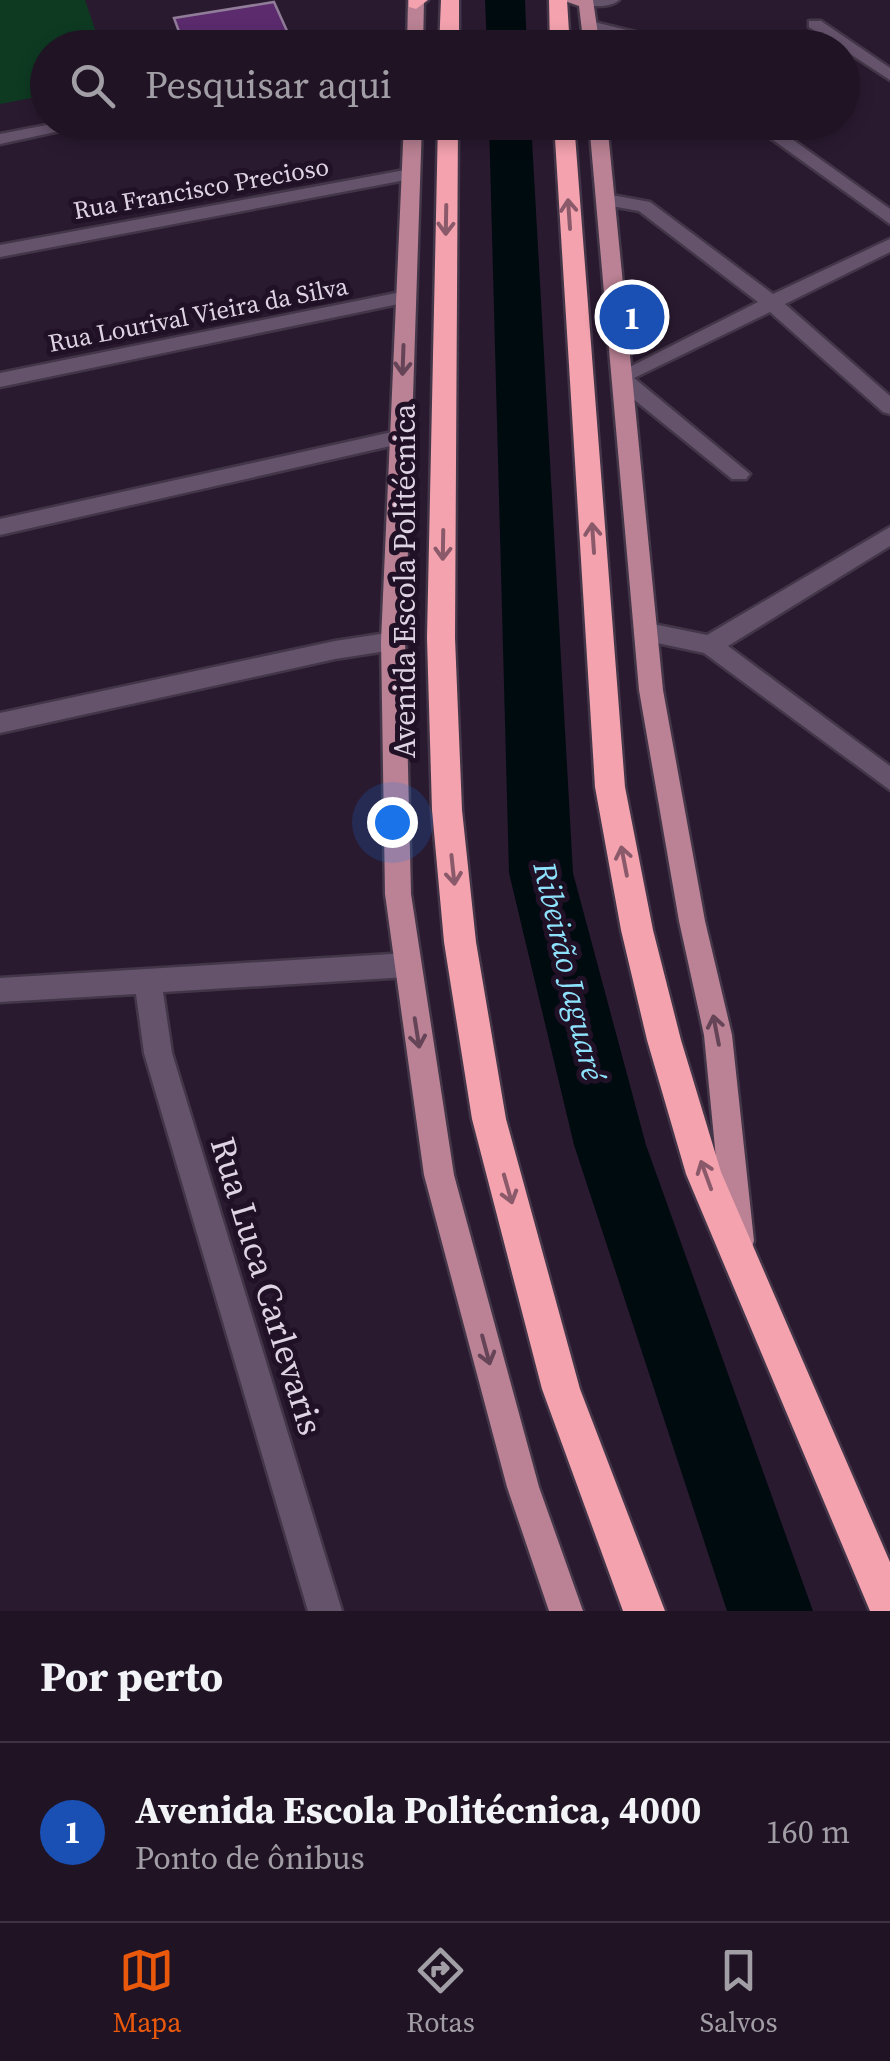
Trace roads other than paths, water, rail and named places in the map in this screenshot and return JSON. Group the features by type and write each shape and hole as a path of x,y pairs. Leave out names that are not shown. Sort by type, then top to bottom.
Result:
{"highway":[{"path":"449,30 450,0"},
{"path":"558,0 559,30"},
{"name":"Avenida Escola Politécnica","path":"448,140 442,638 446,810 460,942 489,1119 561,1388 644,1611"},
{"path":"565,140 610,787 638,930 664,1040 704,1174 890,1610"}],"main road":[{"path":"416,30 417,1"},
{"path":"581,1 590,30"},
{"path":"411,140 393,641 398,894 439,1176 523,1487 566,1611"},
{"path":"600,140 651,690 692,921 718,1036 741,1266"}],"street":[{"path":"581,1 611,0"},
{"path":"814,24 823,30"},
{"path":"590,26 607,30"},
{"path":"860,55 890,75"},
{"path":"0,139 30,134"},
{"path":"781,140 890,218"},
{"name":"Rua Francisco Precioso","path":"0,251 410,174"},
{"path":"606,200 644,206 772,303 890,407"},
{"path":"739,474 622,378 890,245"},
{"name":"Rua Lourival Vieira da Silva","path":"0,380 406,297"},
{"path":"0,527 401,437"},
{"path":"710,646 890,535"},
{"path":"648,632 710,646 890,780"},
{"path":"0,722 393,641"},
{"path":"0,990 406,965"},
{"name":"Rua Luca Carlevaris","path":"147,980 158,1053 325,1611"}],"waterway":[{"name":"Ribeirão Jaguaré","path":"505,0 506,30"},
{"name":"Ribeirão Jaguaré","path":"511,140 541,873 610,1145 770,1611"}],"place":[{"name":"Avenida Escola Politécnica, 4000","path":"632,317"}]}
